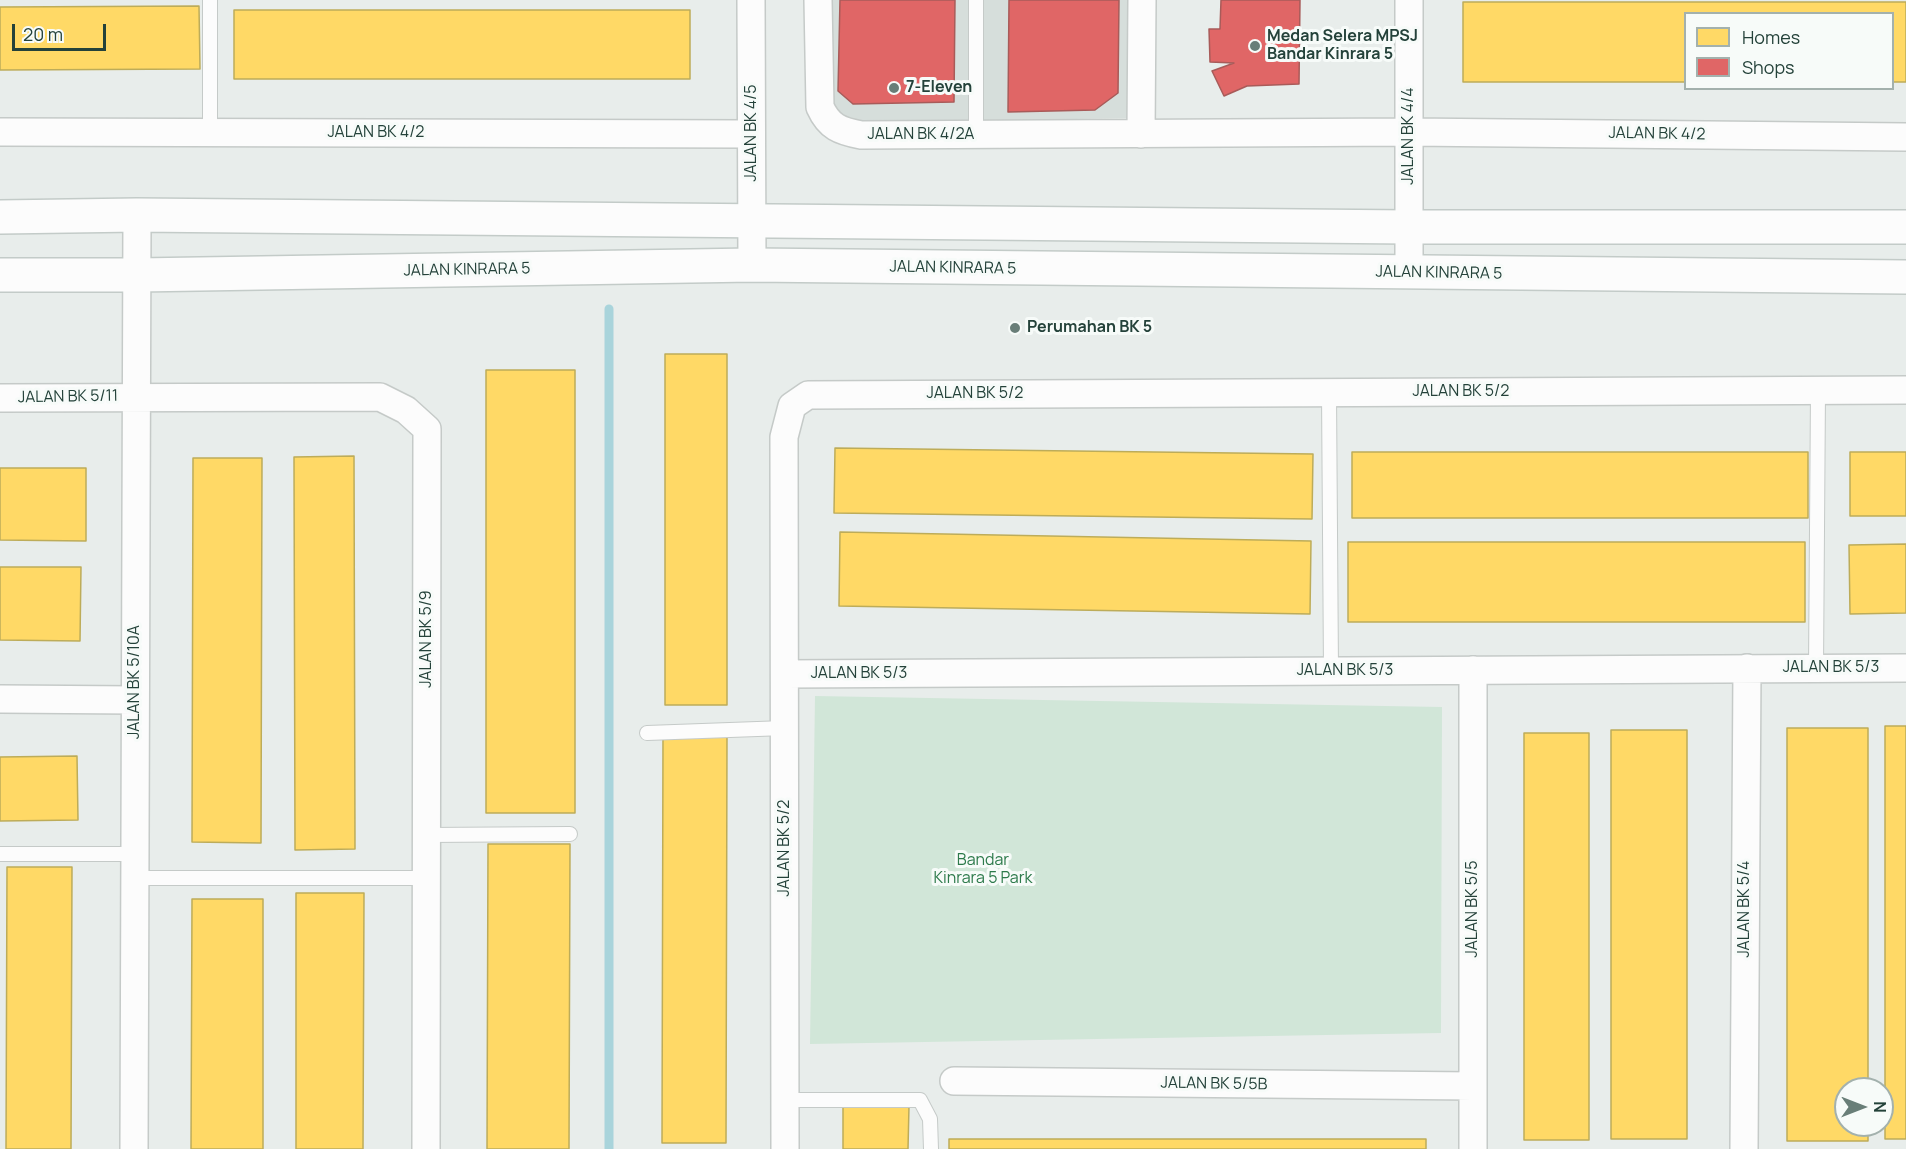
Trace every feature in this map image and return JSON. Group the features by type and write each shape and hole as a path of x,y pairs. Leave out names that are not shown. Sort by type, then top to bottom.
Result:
{"main road":[{"path":"0,217 137,215 1409,227 1906,227"},
{"name":"JALAN KINRARA 5","path":"0,275 752,266 1906,277"}],"street":[{"name":"JALAN BK 4/5","path":"751,0 752,266"},
{"name":"JALAN BK 4/2A","path":"818,0 820,107 826,121 839,131 861,135 1409,132"},
{"path":"1141,134 1142,0"},
{"name":"JALAN BK 4/4","path":"1409,0 1409,273"},
{"name":"JALAN BK 4/2","path":"0,132 751,134"},
{"name":"JALAN BK 4/2","path":"1409,132 1906,137"},
{"name":"JALAN BK 5/10A","path":"134,1149 137,215"},
{"name":"JALAN BK 5/2","path":"785,1149 784,437 792,406 808,395 1906,390"},
{"name":"JALAN BK 5/11","path":"0,398 136,396"},
{"name":"JALAN BK 5/9","path":"136,396 380,397 406,410 427,429 426,1149"},
{"name":"JALAN BK 5/4","path":"1743,1149 1747,668"},
{"name":"JALAN BK 5/3","path":"785,674 1906,668"},
{"name":"JALAN BK 5/5","path":"1473,670 1473,1149"},
{"path":"0,699 135,700"},
{"name":"JALAN BK 5/5B","path":"954,1081 1473,1086"}],"lane":[{"path":"210,0 210,133"},
{"path":"976,0 976,135"},
{"path":"1816,668 1818,391"},
{"path":"1329,393 1331,671"},
{"path":"647,733 785,728"},
{"path":"427,835 570,834"},
{"path":"0,854 134,866 427,878"},
{"path":"785,1100 920,1100 930,1119 931,1149"}],"shaded area":[{"path":"831,0 1130,0 1131,118 859,123 840,118 831,104"}],"green space":[{"name":"Bandar Kinrara 5 Park","path":"815,696 1442,707 1441,1033 810,1044"}],"building: Homes":[{"path":"1463,2 1906,2 1906,82 1894,82 1894,12 1684,12 1684,82 1463,82"},
{"path":"199,6 200,69 0,70 0,7"},
{"path":"234,10 690,10 690,79 234,79"},
{"path":"665,354 727,354 727,705 665,705"},
{"path":"486,370 575,370 575,813 486,813"},
{"path":"835,448 1313,454 1312,519 834,513"},
{"path":"1352,452 1808,452 1808,518 1352,518"},
{"path":"1850,452 1906,452 1906,516 1850,516"},
{"path":"354,456 355,849 295,850 294,457"},
{"path":"193,458 262,458 261,843 192,842"},
{"path":"0,468 86,468 86,541 0,540"},
{"path":"840,532 1311,541 1310,614 839,606"},
{"path":"1348,542 1805,542 1805,622 1348,622"},
{"path":"1906,544 1906,613 1850,614 1849,545"},
{"path":"0,567 81,567 80,641 0,640"},
{"path":"1885,726 1906,726 1906,1139 1885,1139 1885,1137 1894,1137 1894,1077 1885,1077"},
{"path":"1787,728 1868,728 1868,1077 1834,1077 1834,1137 1868,1137 1868,1141 1787,1141"},
{"path":"1611,730 1687,730 1687,1139 1611,1139"},
{"path":"1524,733 1589,733 1589,1140 1524,1140"},
{"path":"663,734 727,734 726,1143 662,1143"},
{"path":"77,756 78,820 0,821 0,757"},
{"path":"488,844 570,844 569,1149 487,1149"},
{"path":"7,867 72,867 71,1149 6,1149"},
{"path":"296,893 364,893 363,1149 296,1149"},
{"path":"192,899 263,899 263,1149 191,1149"},
{"path":"843,1106 909,1106 908,1149 843,1149"},
{"path":"949,1139 1426,1139 1426,1149 949,1149"}],"building: Shops":[{"path":"840,0 955,0 954,102 853,104 838,91"},
{"path":"1009,0 1119,0 1118,93 1095,110 1008,112"},
{"name":"Medan Selera MPSJ Bandar Kinrara 5","path":"1221,0 1300,0 1299,84 1247,86 1224,96 1212,71 1234,63 1210,62 1209,29 1220,29"}],"waterway":[{"path":"609,309 609,1149"}],"place":[{"name":"Medan Selera MPSJ Bandar Kinrara 5","path":"1255,46"},
{"name":"7-Eleven","path":"894,88"},
{"name":"Perumahan BK 5","path":"1015,328"}]}
